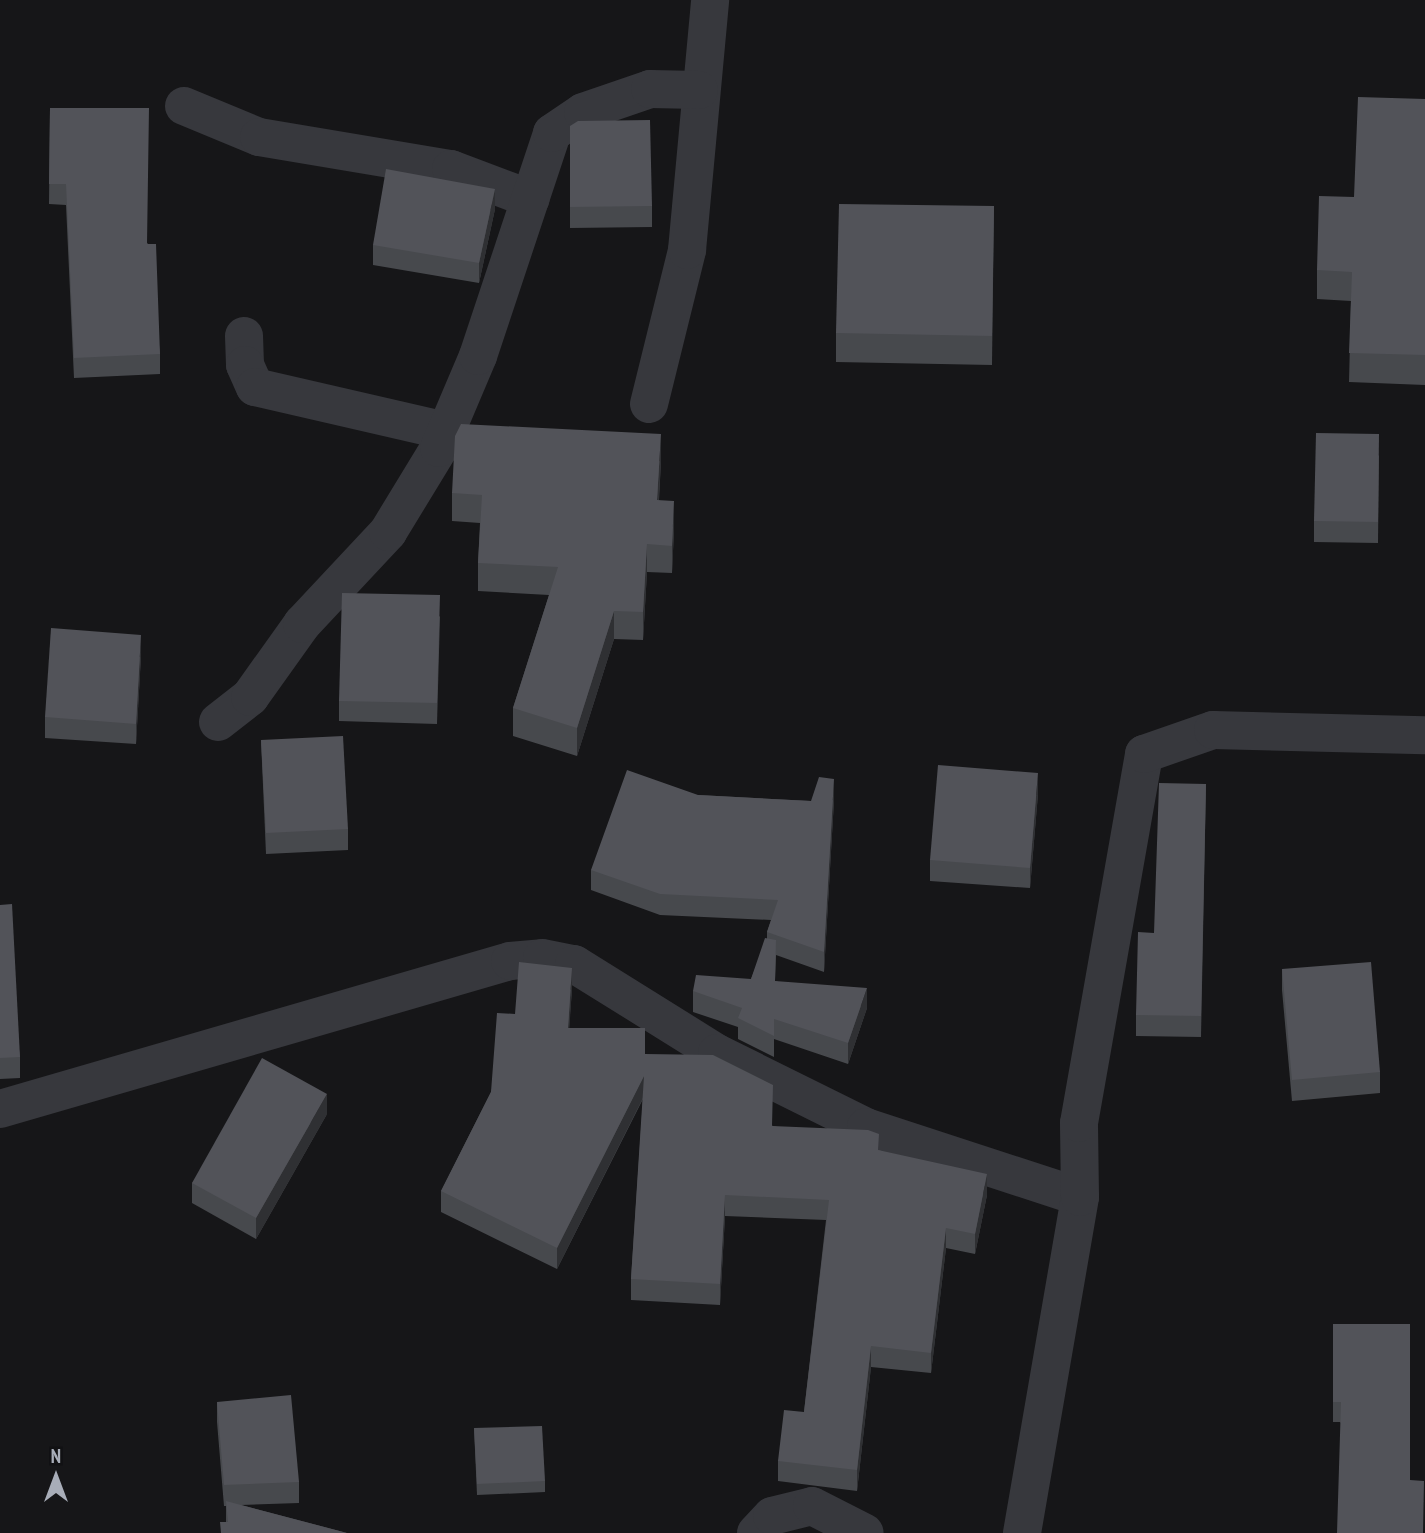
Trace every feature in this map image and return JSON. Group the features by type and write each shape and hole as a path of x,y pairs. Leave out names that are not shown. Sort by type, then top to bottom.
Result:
{"street":[{"path":"649,404 687,250 699,90 710,0"},
{"path":"218,722 250,697 302,624 388,532 446,431 478,356 552,133 583,112 650,89 699,90"},
{"path":"184,106 259,137 451,169 531,199"},
{"path":"244,336 245,365 255,387 446,431"},
{"path":"1022,1533 1080,1197 1079,1123 1144,754 1213,730 1425,735"},
{"path":"0,1109 510,961 542,958 574,964 717,1052 866,1127 1080,1197"},
{"path":"756,1533 772,1516 812,1506 865,1533"}],"building":[{"path":"1358,97 1425,99 1425,355 1349,353 1352,272 1317,270 1319,196 1354,197"},
{"path":"50,108 149,108 147,244 156,244 160,354 74,358 66,184 49,184"},
{"path":"650,120 652,206 570,207 570,126 578,121"},
{"path":"386,169 495,189 479,263 373,245"},
{"path":"839,204 994,206 992,336 836,333"},
{"path":"461,424 661,434 657,500 674,501 672,546 647,544 643,612 614,611 577,728 513,708 558,567 478,563 482,495 452,493 455,436"},
{"path":"1316,433 1379,434 1378,522 1314,521"},
{"path":"342,593 440,595 437,703 339,701"},
{"path":"51,628 141,635 136,724 45,717"},
{"path":"343,736 348,829 266,833 261,740"},
{"path":"938,765 1038,773 1030,868 930,860"},
{"path":"627,770 698,795 811,801 819,777 834,779 824,952 767,932 778,900 660,894 591,870"},
{"path":"1159,783 1206,784 1201,1016 1136,1015 1138,932 1154,933"},
{"path":"12,904 20,1057 0,1058 0,905"},
{"path":"765,938 776,940 775,981 867,988 848,1043 774,1019 774,1036 738,1018 742,1008 693,991 696,975 751,979"},
{"path":"519,962 572,968 568,1028 645,1028 645,1054 713,1055 773,1085 772,1126 868,1130 879,1134 878,1150 987,1174 975,1234 946,1228 931,1353 871,1346 857,1470 778,1461 784,1410 804,1412 829,1200 725,1195 720,1284 631,1279 644,1076 557,1248 441,1191 491,1092 497,1013 515,1014"},
{"path":"1371,962 1380,1072 1292,1080 1282,969"},
{"path":"262,1058 327,1094 256,1218 192,1183"},
{"path":"1333,1324 1410,1324 1410,1480 1424,1481 1423,1533 1337,1533 1341,1402 1333,1402"},
{"path":"291,1395 299,1482 224,1485 217,1402"},
{"path":"542,1426 545,1481 477,1484 474,1428"},
{"path":"226,1501 347,1533 221,1533 220,1522 228,1522"}]}
